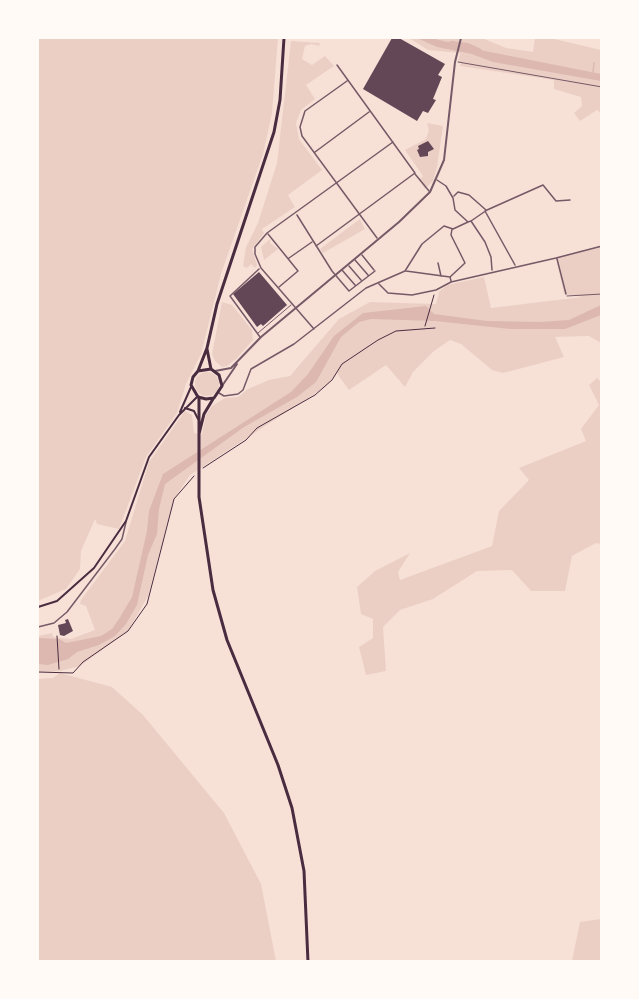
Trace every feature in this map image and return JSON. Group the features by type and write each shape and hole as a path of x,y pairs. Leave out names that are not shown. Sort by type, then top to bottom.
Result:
{"highway":[{"path":"284,38 280,100 274,132 217,304 207,348 191,385 198,397 198,489 206,557 219,614 246,689 278,765 292,808 307,898 308,962"},
{"path":"198,435 204,414 222,386 219,375 213,370 207,348"},
{"path":"198,371 213,370"},
{"path":"198,397 214,398"}],"main road":[{"path":"179,415 191,385"},
{"path":"38,607 57,601 94,568 126,521 149,457 179,415 198,397"},
{"path":"185,408 194,411 198,419"}],"street":[{"path":"222,386 238,362 261,338 430,192 444,160 461,38"},
{"path":"337,65 430,192"},
{"path":"348,80 305,111 300,119 302,136 378,239"},
{"path":"314,152 371,111"},
{"path":"314,329 261,267 255,254 255,247 267,233 393,142"},
{"path":"316,246 415,174"},
{"path":"437,180 446,186 453,198 455,210 468,222"},
{"path":"219,393 224,396 238,394 243,390 251,369 314,329 366,288 405,271 423,244 444,226 453,229 543,185 556,201 570,200"},
{"path":"453,198 458,192 469,195 486,211 515,265"},
{"path":"296,214 335,276 349,291 375,271 360,254"},
{"path":"471,221 489,251 492,271"},
{"path":"405,271 450,277 463,266 465,263 451,235 453,229"},
{"path":"267,233 298,271 279,287"},
{"path":"288,259 312,242"},
{"path":"378,284 388,293 397,295 436,290 451,282 492,271 602,246"},
{"path":"556,258 566,294"},
{"path":"355,259 368,276"},
{"path":"438,263 441,277"},
{"path":"348,265 362,280"},
{"path":"261,267 230,296 261,338"},
{"path":"342,270 355,286"},
{"path":"450,277 451,282"},
{"path":"213,370 227,370 238,362"},
{"path":"38,628 54,624 67,612 118,544 126,521"}],"lane":[{"path":"456,62 602,87"},
{"path":"566,294 569,297 602,294"},
{"path":"258,333 293,304"}],"path":[{"path":"424,327 436,290"},
{"path":"38,672 73,673 83,662 128,631 147,604 174,499 204,467 246,440 257,428 315,395 332,380 342,364 378,340 396,331 424,327 435,328"},
{"path":"57,636 59,669"}],"shaded area":[{"path":"38,38 278,38 272,113 263,154 221,274 201,354 186,384 177,413 146,457 119,529 97,524 95,519 81,551 80,569 66,589 38,601"},
{"path":"409,38 482,38 506,48 533,52 535,38 550,38 601,50 601,113 597,110 580,121 574,113 582,106 581,97 554,89 554,80 460,66 461,63 458,62 460,53 428,50"},
{"path":"417,38 431,38 601,74 601,81 493,62 472,54 437,47"},
{"path":"291,41 320,43 319,46 311,44 305,46 302,59 312,65 325,56 334,66 306,85 315,99 301,110 296,123 299,139 322,170 288,195 295,207 262,229 264,233 252,249 257,265 255,268 251,264 247,268 243,266 246,247 258,223 277,163"},
{"path":"427,123 443,126 433,181 425,189 419,180 423,176 405,150 426,139 429,130"},
{"path":"360,219 365,229 323,253 320,249"},
{"path":"270,239 270,243 278,249 264,260 261,247"},
{"path":"601,246 601,343 589,336 555,337 564,357 503,373 492,370 461,344 450,340 434,351 413,372 405,387 386,365 349,390 338,372 325,387 190,475 174,499 148,596 128,631 80,666 60,671 38,672 38,636 52,633 53,637 71,639 95,630 86,606 80,604 81,600 125,541 149,462 185,411 192,415 194,433 202,434 206,415 212,406 225,398 238,397 248,389 269,380 290,376 339,319 370,302 436,304 439,292 447,285 484,277 491,308 582,297 564,294 556,258"},
{"path":"222,302 232,305 252,330 253,340 236,359 222,367 215,361 212,354"},
{"path":"601,305 601,315 565,329 510,329 435,321 371,319 359,322 341,337 316,382 297,397 244,427 165,484 159,509 157,534 148,555 137,605 126,624 115,636 99,645 77,652 68,659 48,665 38,664 38,638 59,639 66,643 101,636 112,629 119,619 132,597 147,531 149,511 163,474 291,392 308,374 334,336 363,313 426,306 434,314 487,321 540,322 569,320"},
{"path":"207,372 215,376 219,384 215,392 207,396 199,392 195,384 199,376"},
{"path":"597,378 602,383 601,544 596,543 572,556 565,591 531,591 512,570 477,571 433,599 400,610 383,627 386,671 366,675 359,647 373,638 373,619 361,614 357,587 375,571 410,553 398,572 400,580 492,546 499,511 529,480 519,468 586,441 581,429 599,405 589,385"},
{"path":"60,673 112,687 143,715 224,813 261,884 276,961 38,962 38,679 53,678"},
{"path":"601,919 601,961 572,961 580,922"}],"building":[{"path":"392,38 399,38 445,64 438,75 442,77 433,99 436,100 428,113 423,111 417,121 363,89"},
{"path":"428,141 434,149 428,152 428,156 420,157 418,146"},
{"path":"259,272 287,305 263,326 261,324 257,327 233,294"},
{"path":"68,619 73,631 64,636 60,635 58,625 66,623 65,620"}],"waterway":[{"path":"452,45 467,47 478,52"},
{"path":"593,72 594,63"}]}
